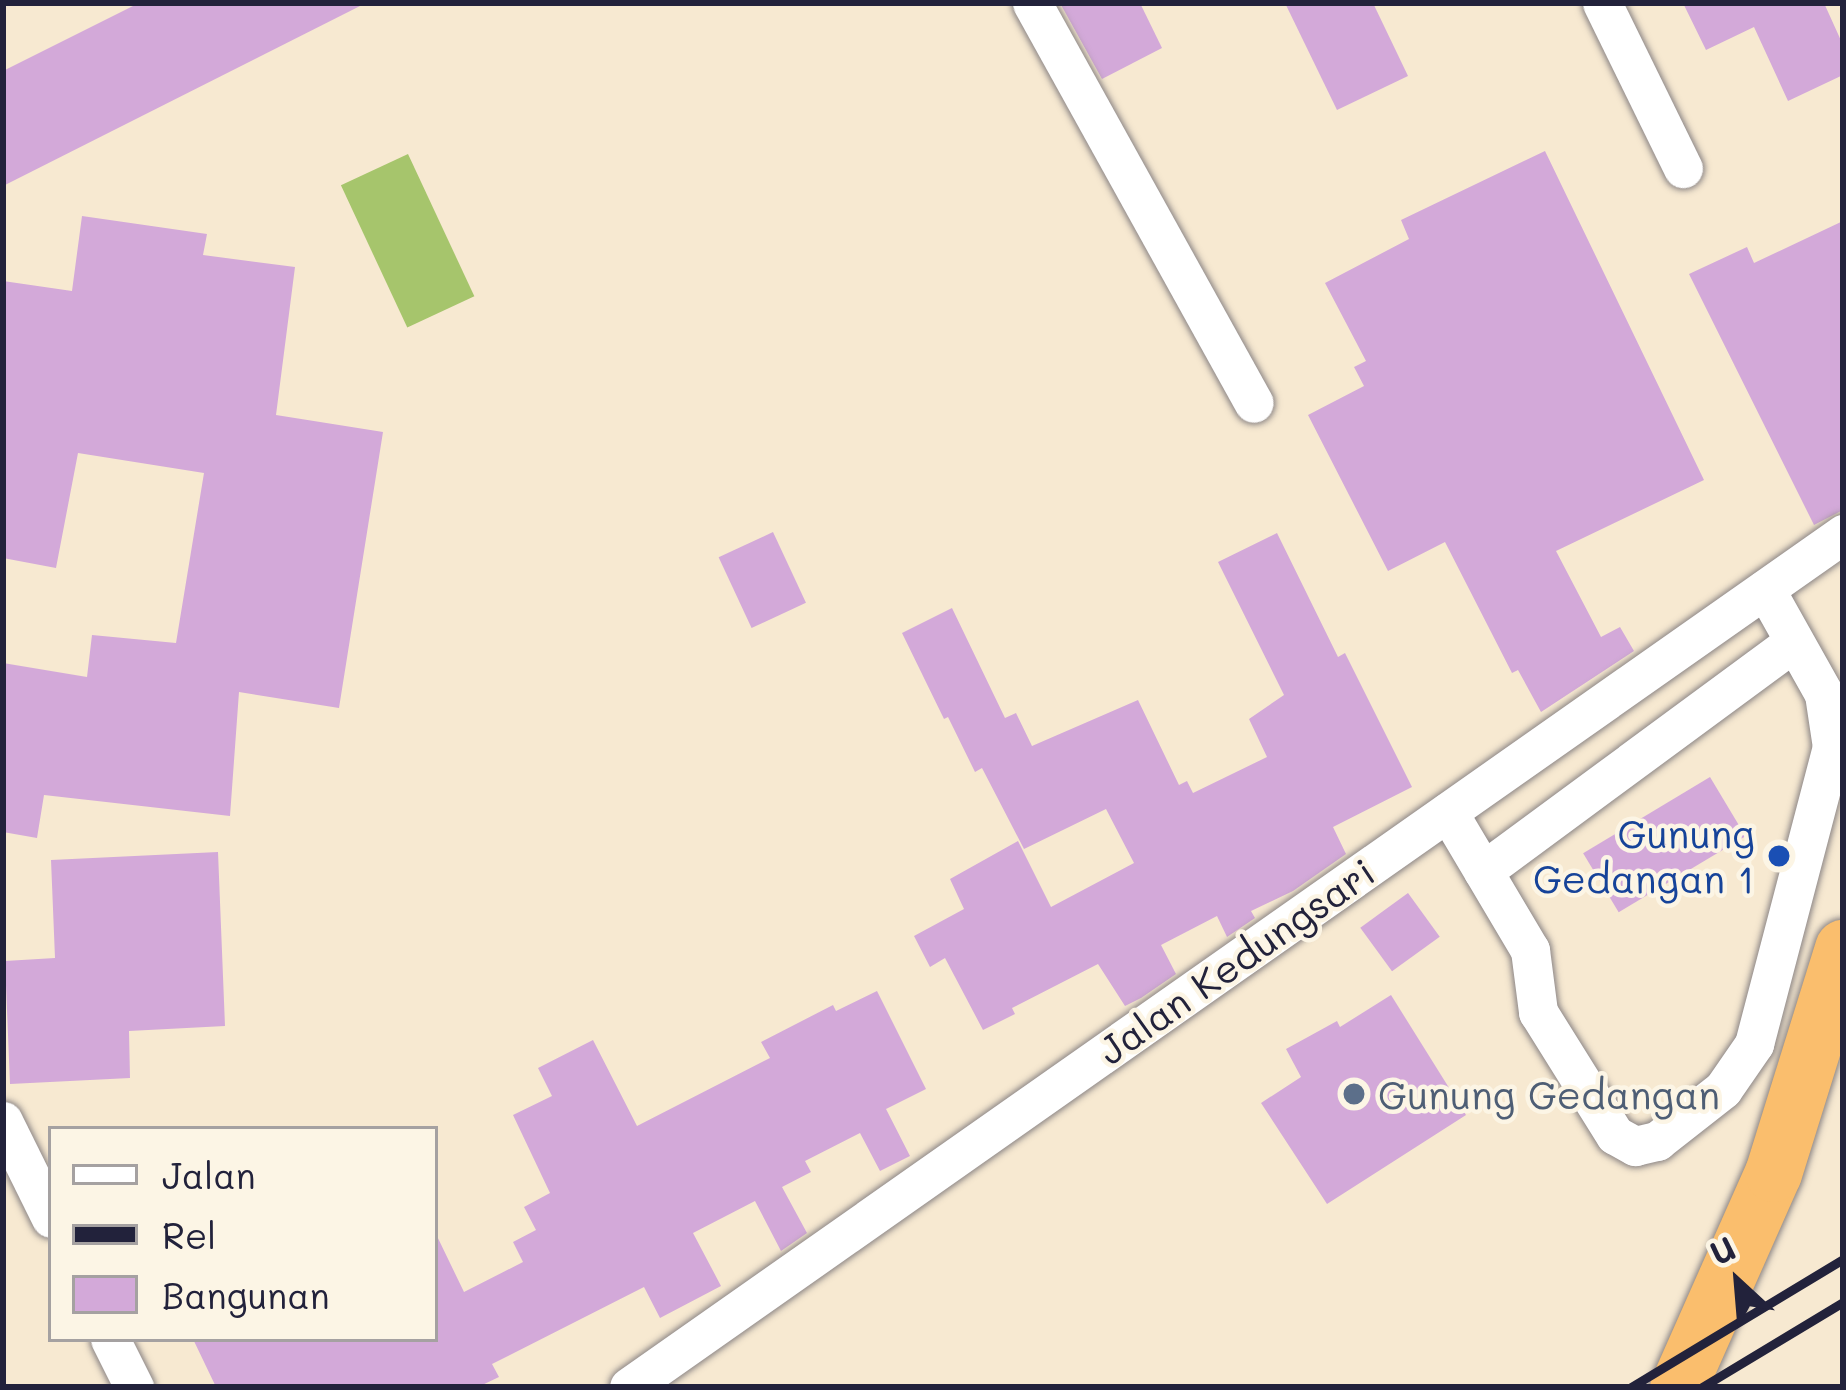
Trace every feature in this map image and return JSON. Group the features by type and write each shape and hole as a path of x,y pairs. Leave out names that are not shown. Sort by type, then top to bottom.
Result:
{"highway":[{"path":"1678,1387 1773,1174 1843,947"}],"street":[{"path":"1032,3 1254,404"},
{"path":"1602,3 1682,168"},
{"name":"Jalan Kedungsari","path":"628,1387 1843,534"},
{"path":"1448,812 1530,950 1538,1012 1615,1135 1636,1146 1657,1142 1723,1089 1754,1044 1832,747 1824,694 1765,589"},
{"path":"1483,871 1794,642"},
{"path":"3,1121 48,1213"},
{"path":"112,1342 134,1387"}],"green space":[{"path":"408,154 474,296 407,328 341,185"}],"building":[{"path":"139,3 366,3 3,186 3,71"},
{"path":"1060,3 1140,3 1162,48 1102,79"},
{"path":"1285,3 1373,3 1408,76 1337,110"},
{"path":"1683,3 1824,3 1843,45 1843,75 1788,101 1754,27 1706,50"},
{"path":"1545,151 1704,480 1556,551 1601,637 1620,627 1634,651 1541,712 1518,670 1512,673 1445,542 1388,571 1308,415 1364,386 1354,367 1366,361 1325,283 1409,239 1401,220"},
{"path":"82,216 207,234 203,255 295,267 276,415 383,432 339,708 239,692 230,816 44,795 37,838 3,832 3,663 87,677 92,635 176,643 204,473 78,453 56,568 3,558 3,281 72,291"},
{"path":"1843,221 1843,510 1814,525 1689,274 1747,247 1754,263"},
{"path":"773,532 806,603 752,628 719,557"},
{"path":"1277,533 1338,657 1345,653 1412,787 1333,827 1346,854 1293,891 1251,911 1255,918 1227,937 1217,916 1161,945 1176,974 1141,998 1125,1006 1098,964 1012,1008 1015,1014 983,1030 945,958 930,967 914,936 964,909 950,879 1018,841 1051,907 1134,863 1106,809 1024,849 982,768 975,772 948,717 944,719 902,633 952,608 1005,718 1016,713 1032,746 1138,700 1179,785 1187,781 1193,793 1267,757 1249,719 1284,695 1218,562"},
{"path":"1710,777 1746,836 1619,912 1583,853"},
{"path":"218,852 225,1026 129,1031 130,1078 10,1084 5,961 55,958 51,860"},
{"path":"1408,893 1440,937 1392,971 1360,928"},
{"path":"877,991 926,1089 886,1109 910,1156 880,1171 860,1133 805,1161 811,1172 782,1187 807,1233 781,1251 755,1201 693,1233 721,1286 660,1318 644,1287 492,1364 499,1377 478,1387 216,1387 194,1342 438,1342 438,1238 464,1292 523,1262 513,1242 536,1230 524,1207 550,1193 513,1115 552,1096 538,1068 593,1040 637,1126 770,1058 761,1042 833,1005 836,1011"},
{"path":"1391,995 1466,1115 1327,1204 1261,1103 1301,1077 1286,1049 1337,1021 1340,1027"}],"railway":[{"path":"1631,1387 1843,1259"},
{"path":"1702,1387 1843,1302"}],"place":[{"name":"Gunung Gedangan 1","path":"1779,856"},
{"name":"Gunung Gedangan","path":"1354,1094"}]}
